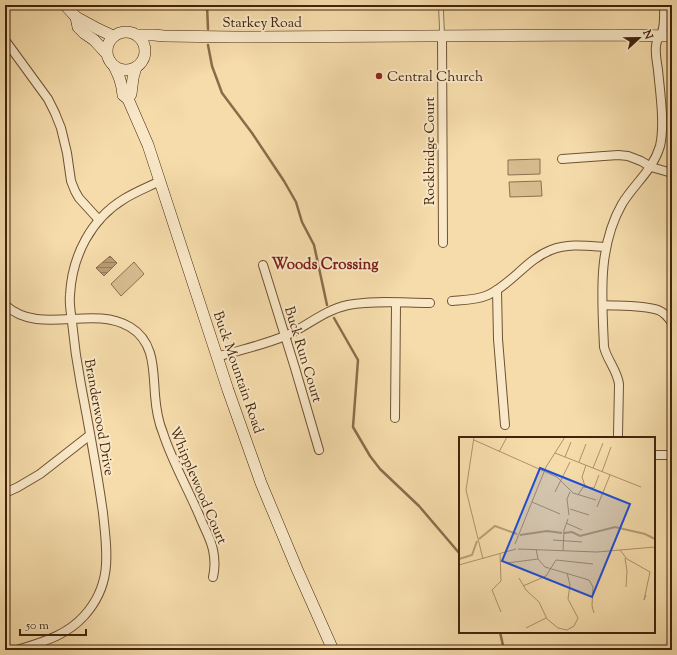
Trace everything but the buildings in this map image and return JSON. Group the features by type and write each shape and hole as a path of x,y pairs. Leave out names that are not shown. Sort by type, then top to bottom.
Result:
{"main road":[{"path":"65,5 76,17 113,36"},
{"path":"76,17 78,27 94,40 106,53 114,66 119,69 131,70 136,67 144,58 145,53 142,40 132,32 125,31 119,32 113,36 106,47 106,53"},
{"name":"Starkey Road","path":"138,36 672,36"},
{"path":"145,53 164,36"},
{"name":"Buck Mountain Road","path":"114,66 122,84 123,94 128,99 148,145 228,390 261,483 296,569 333,650"},
{"path":"128,99 131,94 132,78 136,67"}],"street":[{"path":"618,435 618,378 606,355 604,347 602,272 606,247 613,221 623,202 651,167 658,150 661,134 662,114 656,45 664,22 664,5"},
{"name":"Rockbridge Court","path":"442,36 443,243"},
{"path":"5,40 48,99 61,128 67,152 71,181 75,191 79,198 99,220"},
{"path":"562,158 618,155 628,156 651,167 672,173"},
{"name":"Branderwood Drive","path":"17,650 51,639 74,626 84,617 92,606 100,591 104,578 107,547 102,505 75,354 70,297 71,279 74,264 82,245 88,234 99,220 124,199 142,189 160,182"},
{"path":"452,301 477,299 488,295 497,290 537,257 550,250 575,245 606,247"},
{"name":"Buck Run Court","path":"263,266 319,450"},
{"path":"497,290 498,339 505,425"},
{"path":"395,418 396,302"},
{"path":"217,357 275,340 303,327 324,314 347,306 364,303 430,303"},
{"name":"Whipplewood Court","path":"5,305 18,314 30,318 49,321 100,318 111,320 132,328 140,336 146,344 153,364 157,411 162,432 213,548 215,559 213,577"},
{"path":"603,305 641,307 657,310 669,317 672,323"},
{"path":"5,493 18,488 40,474 90,435"},
{"path":"655,455 672,455"}],"lane":[{"path":"441,5 442,36"}],"shaded area":[{"path":"540,159 540,174 508,175 508,160"},
{"path":"541,181 542,196 510,197 509,182"},
{"path":"110,256 117,263 104,276 96,268"},
{"path":"134,262 144,274 121,296 111,284"}],"waterway":[{"path":"207,5 208,29"},
{"path":"208,45 212,66 222,93 252,133 296,202 302,222 314,245 327,305"},
{"path":"334,318 358,360 353,427 370,456 380,469 419,506 459,553"},
{"path":"500,633 504,650"}],"place":[{"name":"Central Church","path":"379,76"}],"district":[{"name":"Woods Crossing","path":"325,264"}]}
